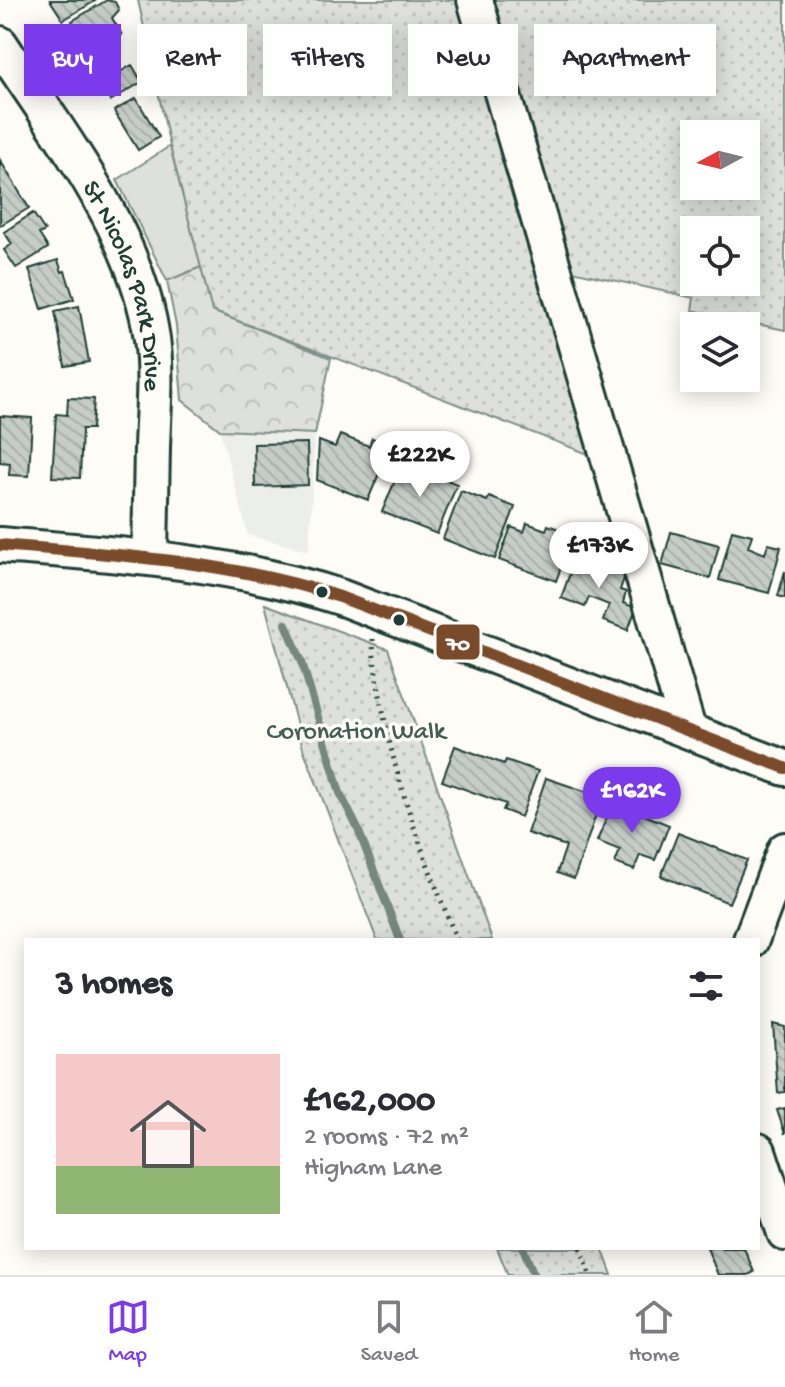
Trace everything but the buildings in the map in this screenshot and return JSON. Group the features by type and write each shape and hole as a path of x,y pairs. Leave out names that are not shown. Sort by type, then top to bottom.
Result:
{"street":[{"path":"475,0 688,729"},
{"name":"St Nicolas Park Drive","path":"0,44 93,187 127,251 141,296 152,338 154,385 150,557"},
{"path":"0,545 150,557 288,581 373,610 785,768"},
{"path":"752,938 785,850"},
{"path":"760,1157 785,1233"}],"path":[{"path":"373,610 373,658 390,749 407,808 456,938"},
{"path":"582,1250 590,1275"}],"shaded area":[{"path":"220,430 315,434 309,551 248,535"}],"green space":[{"path":"138,0 462,0 469,24 408,24 408,96 491,96 599,458 212,311 159,96 247,96 247,24 143,24"},
{"path":"486,0 785,0 785,330 760,325 760,312 692,310 694,298 685,296 760,296 760,216 680,216 680,295 563,269 513,96 518,96 518,24 493,24"},
{"path":"170,146 201,267 167,281 117,180"},
{"path":"201,267 212,311 331,358 315,434 220,430 182,400 176,326 167,281"},
{"name":"Coronation Walk","path":"265,604 388,649 491,938 376,938 303,748"},
{"path":"498,1250 603,1250 612,1275 508,1275"}],"waterway":[{"path":"286,624 302,662 340,793 358,829 399,938"},
{"path":"524,1250 534,1275"}],"transit line":[{"name":"70","path":"0,545 172,561 298,585 340,597 785,768"}]}
